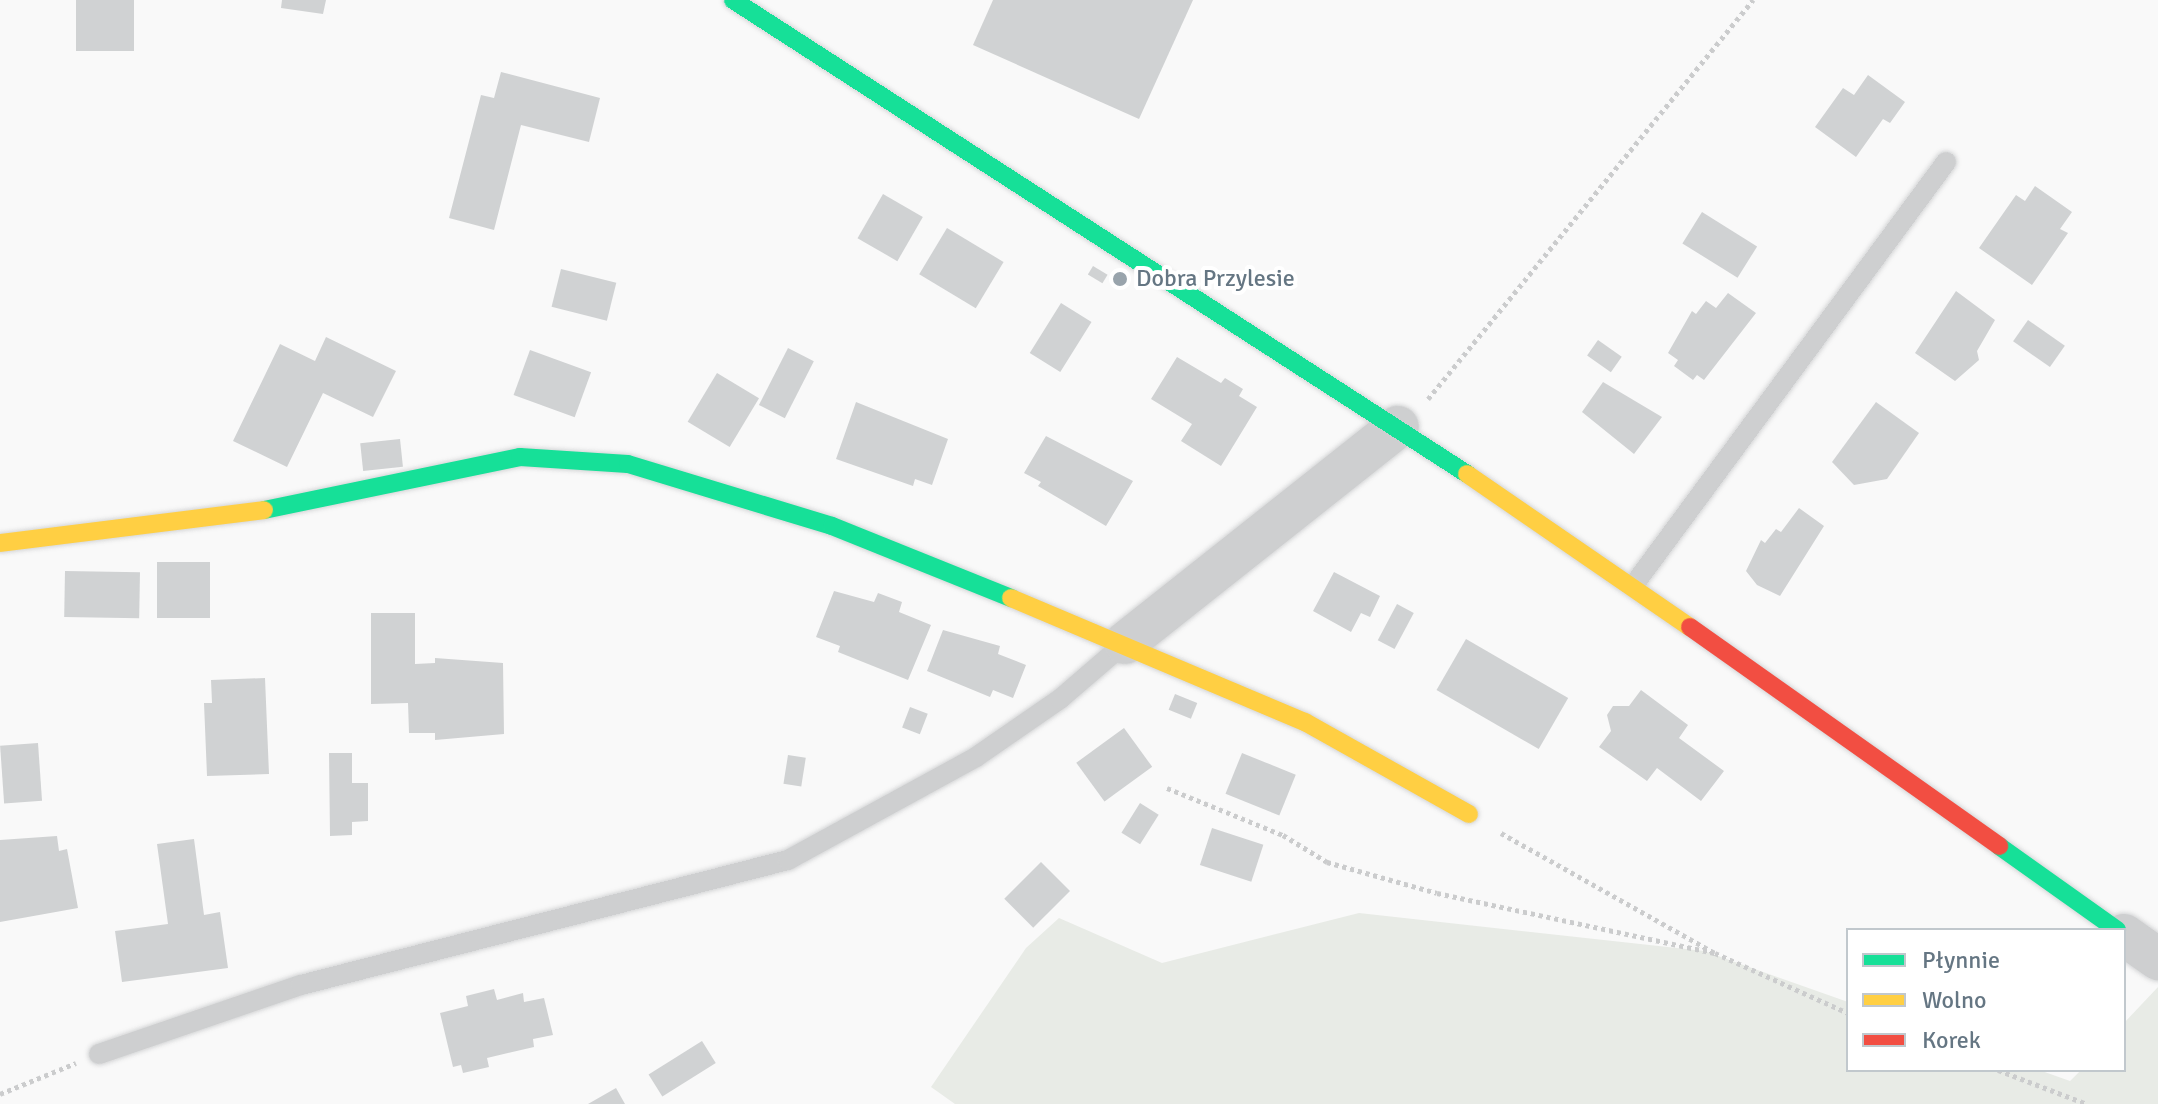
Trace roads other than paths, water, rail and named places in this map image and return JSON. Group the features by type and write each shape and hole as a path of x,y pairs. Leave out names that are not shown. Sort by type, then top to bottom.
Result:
{"street":[{"path":"733,0 1398,427 1633,586 2114,928"},
{"path":"1125,643 1398,427"},
{"path":"0,543 244,514 520,457 628,464 832,526 1125,643 1305,722 1469,814"},
{"path":"2126,936 2158,959"}],"lane":[{"path":"1633,586 1946,162"},
{"path":"99,1054 301,985 788,860 976,757 1060,699 1125,643"}],"place":[{"name":"Dobra Przylesie","path":"1120,279"}]}
